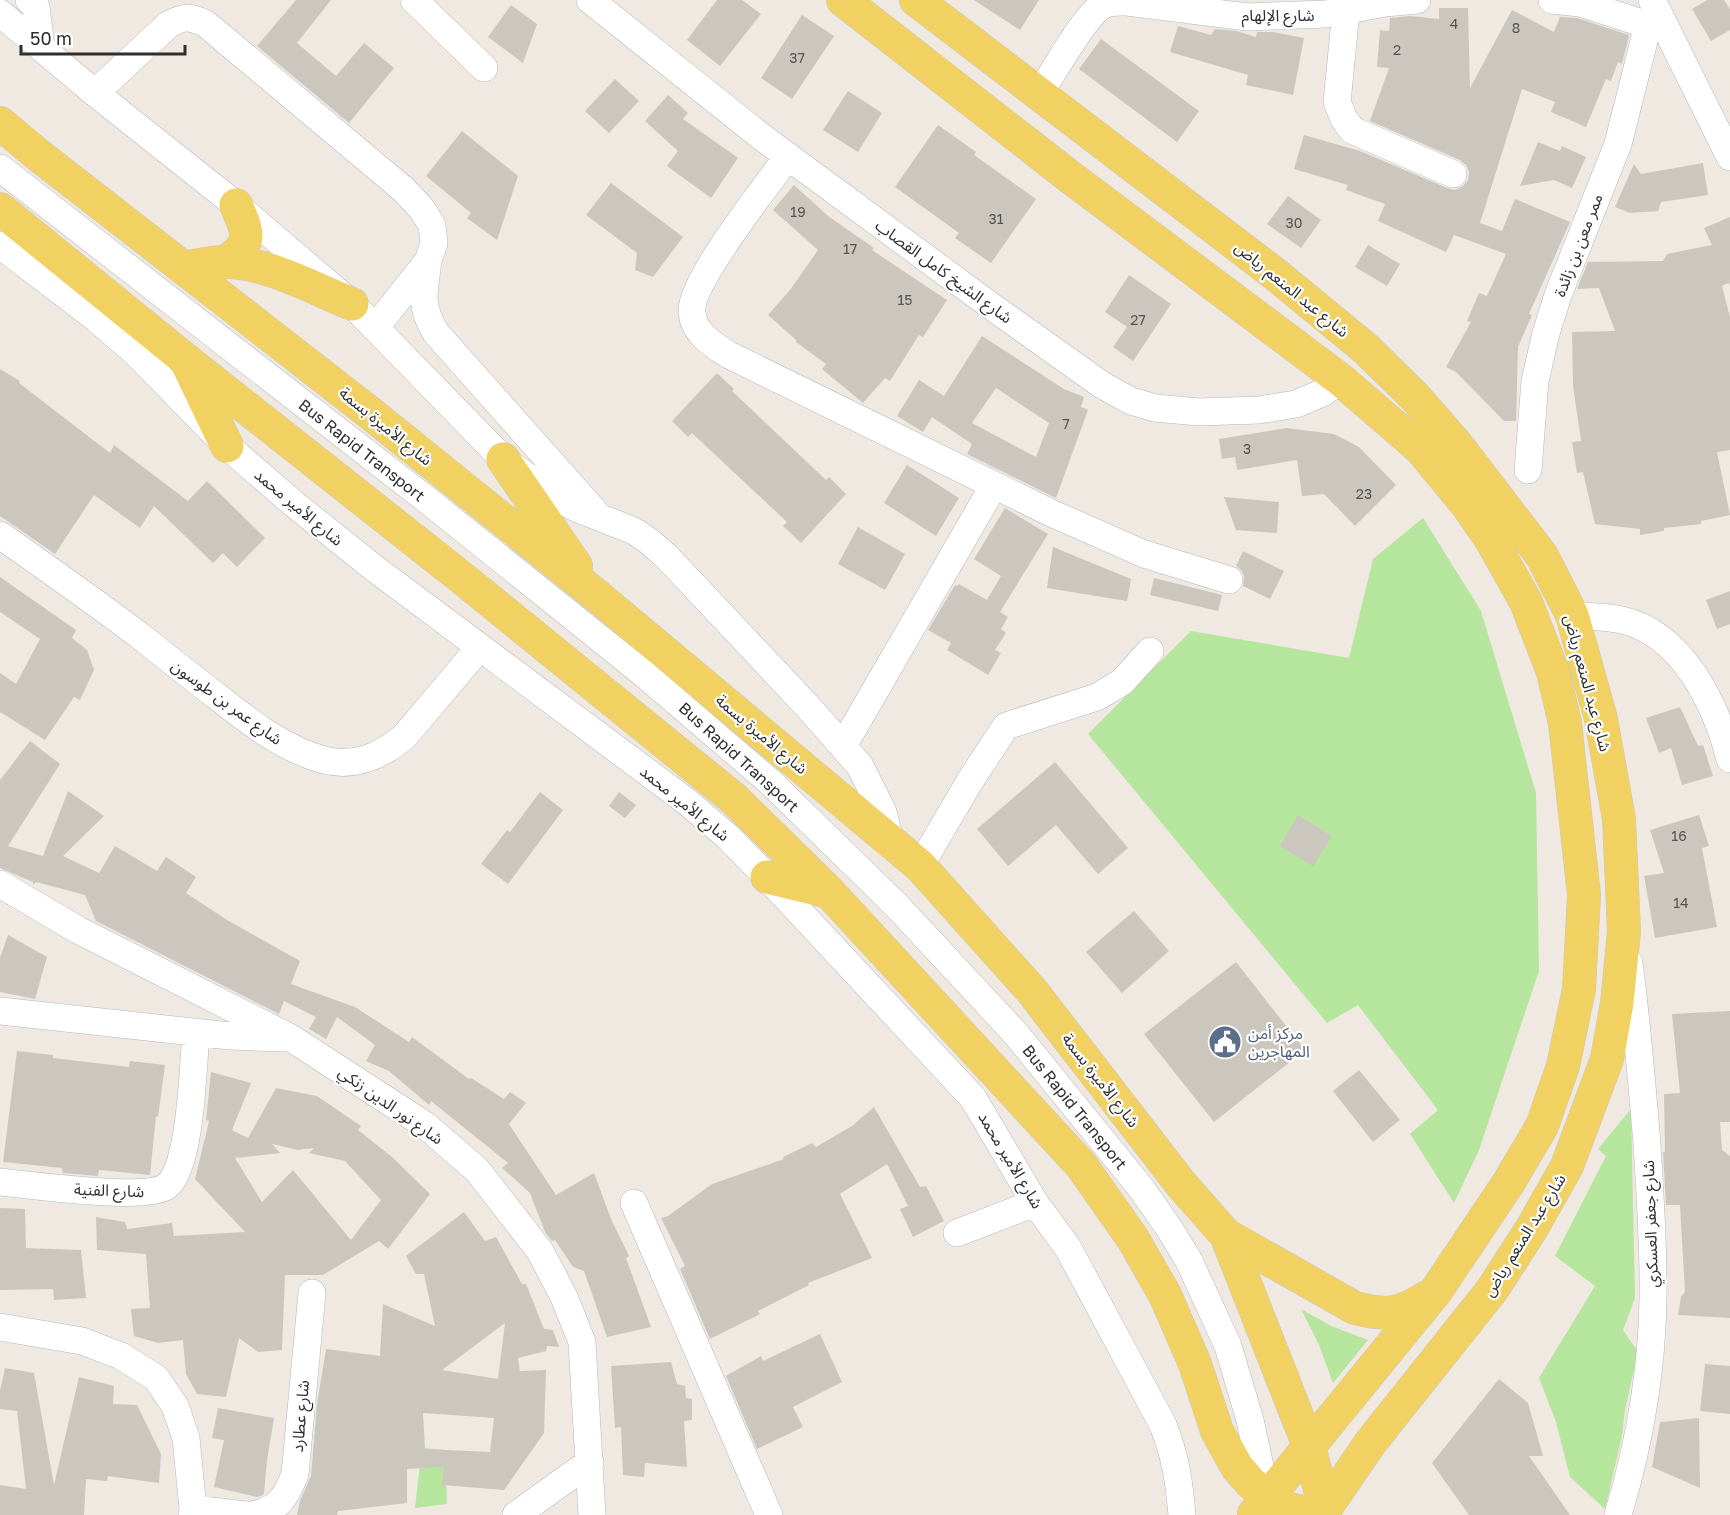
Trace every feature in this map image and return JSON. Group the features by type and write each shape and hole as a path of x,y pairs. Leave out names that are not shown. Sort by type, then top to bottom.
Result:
{"main road":[{"name":"شارع عبد المنعم رياض","path":"843,0 1070,177 1341,380 1421,449 1468,506 1490,538 1526,602 1553,672 1565,723 1584,895 1579,989 1563,1066 1542,1126 1509,1182 1436,1291 1309,1446 1290,1511"},
{"name":"شارع عبد المنعم رياض","path":"916,0 1275,274 1365,348 1415,398 1457,445 1542,556 1572,615 1601,719 1618,819 1624,931 1617,1003 1607,1059 1567,1166 1532,1228 1492,1290 1371,1442 1290,1511"},
{"name":"شارع الأميرة بسمة","path":"0,123 370,413 596,595 920,866 1032,991 1181,1184 1226,1235 1309,1446 1290,1511"},
{"path":"183,268 225,261 237,255 247,241 247,229 236,205"},
{"path":"0,209 733,798 829,892 1081,1165 1133,1239 1165,1295 1195,1364 1217,1431 1226,1449 1237,1467 1290,1511"},
{"path":"225,261 263,268 291,277 352,304"},
{"path":"186,360 227,446"},
{"path":"503,459 596,595"},
{"path":"767,877 829,892"},
{"path":"1226,1235 1355,1308 1378,1314 1394,1313 1410,1308 1436,1291"}],"street":[{"path":"29,0 36,7 41,47"},
{"path":"414,0 484,68"},
{"name":"شارع الشيخ كامل القصاب","path":"590,0 763,138 991,306 1102,385 1131,401 1155,408 1199,412 1259,410 1296,404 1322,393 1341,380"},
{"name":"شارع الإلهام","path":"1040,93 1088,20 1099,8 1110,2 1127,2 1247,17 1326,14 1385,3 1417,0"},
{"path":"1551,0 1580,3 1655,18 1730,157"},
{"path":"1346,11 1337,102 1344,119 1352,130 1453,174"},
{"path":"0,13 95,93 236,205 352,304 503,459 557,498 634,531 667,557 860,766 883,812 890,841"},
{"path":"95,93 168,25 181,18 193,18 206,24 403,189 421,208 432,225 434,243 428,261 423,304 435,333 599,517"},
{"name":"ممر معن بن زائدة","path":"1528,470 1535,381 1546,333 1558,295 1618,144 1655,18"},
{"path":"788,156 712,264 691,304 694,324 703,336 727,354 993,487 1144,554 1229,580"},
{"name":"Bus Rapid Transport","path":"0,168 436,507 644,674 769,781 896,905 1016,1034 1141,1188 1169,1228 1193,1270 1228,1346 1250,1420 1290,1511"},
{"name":"شارع الأمير محمد","path":"0,245 93,316 136,353 227,446 294,504 686,801 728,837 973,1098 1035,1203 1068,1248 1163,1425 1179,1476 1182,1515"},
{"path":"375,328 428,261"},
{"path":"843,746 993,487"},
{"name":"شارع عمر بن طوسون","path":"0,535 141,637 252,724 283,743 325,760 342,763 359,761 391,748 404,737 480,647"},
{"path":"1572,615 1623,620 1645,628 1669,646 1685,663 1706,695 1724,736 1730,759"},
{"path":"920,866 970,781 1006,726 1097,697 1122,682 1150,651"},
{"path":"0,884 78,930 291,1038"},
{"name":"شارع جعفر العسكري","path":"1618,1515 1629,1479 1644,1400 1653,1300 1652,1216 1639,1040 1624,931"},
{"name":"شارع نور الدين زنكي","path":"0,1011 196,1033 291,1038 425,1125 477,1170 540,1251 564,1297 582,1342 592,1515"},
{"name":"شارع الفنية","path":"0,1182 123,1193 149,1192 167,1186 177,1173 186,1142 196,1033"},
{"path":"634,1203 769,1515"},
{"path":"957,1233 1035,1203"},
{"name":"شارع عطارد","path":"251,1515 267,1512 278,1504 290,1489 296,1474 312,1293"},
{"path":"0,1327 82,1341 121,1356 156,1378 175,1406 186,1438 193,1512 246,1515"},
{"path":"516,1515 590,1461"}],"green space":[{"path":"1423,518 1481,611 1536,793 1539,971 1479,1150 1454,1203 1410,1134 1438,1110 1358,1005 1327,1023 1088,734 1191,631 1349,658 1373,559"},
{"path":"1631,1109 1635,1298 1623,1330 1638,1352 1605,1509 1570,1477 1556,1422 1539,1378 1595,1286 1555,1256 1606,1156 1598,1149"},
{"path":"1301,1309 1331,1326 1368,1340 1333,1383 1319,1345"},
{"path":"422,1448 445,1450 447,1504 415,1508"}],"building":[{"path":"296,0 331,0 297,43 336,76 364,43 394,68 349,123 257,46"},
{"path":"717,0 742,0 761,14 720,66 687,40"},
{"path":"974,0 1039,0 1020,30"},
{"path":"1707,0 1724,0 1730,9 1730,30 1711,41 1692,9"},
{"path":"511,5 537,24 523,63 488,37"},
{"path":"1439,8 1468,8 1470,88 1512,10 1554,32 1560,17 1577,18 1629,35 1622,64 1618,62 1611,81 1606,79 1586,127 1551,112 1555,102 1522,89 1480,223 1502,231 1515,199 1570,222 1529,314 1532,315 1518,347 1516,421 1504,421 1456,372 1446,367 1471,322 1467,321 1479,293 1487,296 1506,254 1454,235 1446,252 1378,221 1385,204 1346,190 1348,185 1294,169 1304,135 1360,151 1447,188 1455,190 1463,186 1468,180 1469,172 1460,160 1370,121 1389,68 1377,67 1380,30 1389,31 1390,18 1410,16 1439,19"},
{"path":"802,15 834,36 792,99 761,78"},
{"path":"1178,26 1211,35 1215,29 1236,31 1256,37 1257,32 1273,32 1304,38 1293,95 1246,85 1248,75 1170,52"},
{"path":"1101,39 1199,111 1177,142 1079,69"},
{"path":"615,79 639,101 609,133 585,111"},
{"path":"848,91 882,113 858,152 823,130"},
{"path":"668,95 688,113 683,119 738,158 711,198 667,166 678,151 645,121"},
{"path":"938,125 976,152 974,155 1036,199 991,263 955,238 959,233 895,187"},
{"path":"462,131 518,176 497,240 467,218 471,213 426,176"},
{"path":"1538,142 1560,151 1562,146 1586,157 1572,188 1554,180 1520,186"},
{"path":"1703,163 1708,195 1661,202 1658,211 1630,213 1615,207 1634,164 1641,174"},
{"path":"611,183 683,237 653,277 635,270 637,253 586,215"},
{"path":"794,185 828,216 874,248 872,250 947,300 923,337 919,335 890,381 885,378 863,403 822,369 826,364 796,342 768,315 790,290 818,250 773,210"},
{"path":"1288,196 1321,220 1301,248 1267,224"},
{"path":"1730,217 1730,286 1729,283 1722,286 1730,317 1730,450 1717,452 1730,515 1701,521 1701,524 1664,528 1664,531 1640,535 1640,529 1595,524 1583,472 1577,473 1572,442 1581,441 1573,386 1572,332 1615,331 1599,288 1577,289 1588,262 1663,261 1667,254 1712,245 1704,228"},
{"path":"1368,245 1400,264 1387,286 1355,267"},
{"path":"1129,275 1171,304 1133,361 1113,347 1127,327 1105,312"},
{"path":"982,336 1064,389 1084,397 1081,407 1088,410 1056,498 967,454 972,444 932,417 923,432 897,416 919,380 944,396","holes":["996,388 1049,423 1036,457 972,423"]},
{"path":"0,369 20,381 19,383 110,453 114,445 188,501 207,481 265,538 237,567 223,553 213,563 154,506 140,528 94,495 55,554 0,516"},
{"path":"717,373 734,389 732,391 826,480 829,477 846,494 801,543 783,526 787,522 692,433 688,437 672,421"},
{"path":"1287,428 1334,434 1359,447 1396,485 1355,526 1324,494 1302,496 1297,460 1237,470 1235,457 1222,459 1219,439"},
{"path":"907,465 959,498 936,536 884,503"},
{"path":"1224,497 1279,502 1277,533 1236,530"},
{"path":"1005,508 1048,534 1000,612 1008,617 1001,629 1006,633 995,650 1001,653 988,675 947,650 951,643 928,630 955,585 959,584 987,600 1001,576 974,559"},
{"path":"858,527 905,554 885,590 838,564"},
{"path":"1053,547 1131,579 1127,601 1047,588"},
{"path":"1243,551 1284,571 1270,599 1243,586 1244,576 1236,566"},
{"path":"0,577 76,630 72,638 87,650 94,670 80,700 74,697 45,740 0,712 0,673 16,684 40,639 0,612"},
{"path":"1154,578 1222,595 1218,611 1150,595"},
{"path":"1730,591 1730,624 1717,629 1706,600"},
{"path":"1680,707 1698,746 1703,745 1713,776 1682,785 1671,748 1659,753 1646,718"},
{"path":"30,741 60,764 8,846 43,856 68,791 104,816 63,856 99,873 115,846 157,871 166,857 196,877 186,893 227,920 300,961 291,984 355,1007 409,1042 412,1037 469,1079 471,1078 504,1099 510,1092 526,1103 509,1124 556,1195 594,1173 611,1219 629,1256 626,1258 651,1327 607,1337 584,1271 573,1267 555,1240 552,1241 545,1232 530,1193 502,1168 508,1163 431,1101 429,1105 389,1071 366,1061 375,1045 337,1017 326,1039 309,1029 316,1017 284,1001 279,1014 96,921 85,895 36,882 33,885 33,882 0,868 0,780"},
{"path":"1055,762 1128,848 1098,874 1056,825 1008,866 977,829"},
{"path":"540,792 563,810 508,884 481,864 507,830 510,832"},
{"path":"619,792 636,805 625,818 609,806"},
{"path":"1298,815 1332,836 1313,866 1280,846"},
{"path":"1699,815 1709,846 1702,848 1717,927 1655,938 1644,876 1664,873 1650,830"},
{"path":"1134,911 1169,951 1122,993 1086,952"},
{"path":"8,935 47,957 35,999 0,992 0,958"},
{"name":"مركز أمن المهاجرين","path":"1236,962 1305,1050 1214,1122 1144,1034"},
{"path":"1730,1011 1730,1122 1720,1122 1722,1150 1730,1156 1730,1318 1678,1315 1681,1297 1685,1292 1680,1205 1666,1205 1663,1152 1665,1152 1664,1094 1680,1093 1672,1014"},
{"path":"17,1051 53,1055 53,1058 129,1067 130,1061 165,1065 158,1117 156,1116 150,1175 99,1170 98,1176 63,1173 62,1168 3,1162"},
{"path":"1359,1070 1400,1120 1373,1142 1333,1091"},
{"path":"211,1072 251,1083 232,1130 248,1138 276,1088 317,1096 361,1126 358,1130 392,1157 430,1194 388,1249 379,1241 323,1275 285,1275 282,1350 258,1352 239,1338 226,1397 197,1394 186,1374 183,1340 158,1343 134,1336 131,1309 150,1308 146,1254 97,1250 96,1217 125,1222 127,1229 172,1223 174,1236 245,1232 195,1179 209,1121 206,1120","holes":["272,1144 298,1150 314,1148 309,1153 345,1161 381,1200 351,1240 293,1170 262,1202 235,1158 280,1153"]},
{"path":"874,1107 920,1187 926,1186 944,1221 913,1237 900,1209 908,1206 887,1164 840,1194 872,1258 808,1283 809,1285 758,1311 760,1314 710,1339 680,1269 685,1266 661,1218 668,1216 712,1184 784,1159 783,1157 812,1143 816,1147 852,1126"},
{"path":"0,1208 25,1209 26,1248 81,1250 86,1298 54,1300 53,1289 0,1290"},
{"path":"464,1212 485,1241 496,1237 522,1284 526,1284 544,1329 553,1330 559,1347 547,1346 546,1351 518,1358 520,1371 546,1370 544,1433 504,1490 442,1485 444,1467 407,1469 407,1503 338,1511 337,1515 297,1515 300,1501 311,1476 317,1404 326,1349 380,1356 383,1304 435,1326 424,1274 416,1274 406,1256","holes":["505,1323 498,1379 442,1370","423,1413 494,1418 490,1452 425,1449"]},
{"path":"820,1334 842,1382 793,1407 803,1427 757,1449 726,1376 761,1356 763,1361"},
{"path":"671,1362 677,1384 685,1386 686,1398 692,1399 692,1420 684,1421 687,1467 645,1463 644,1477 623,1475 621,1427 615,1428 611,1366"},
{"path":"1705,1364 1730,1366 1730,1414 1700,1411"},
{"path":"5,1368 34,1373 54,1485 79,1377 114,1386 113,1404 137,1405 161,1454 159,1483 108,1476 107,1481 86,1479 84,1515 0,1515 0,1485 26,1489 17,1411 0,1409 0,1391"},
{"path":"1499,1379 1528,1403 1543,1456 1529,1456 1570,1515 1469,1515 1432,1463"},
{"path":"218,1408 274,1418 264,1494 261,1496 214,1487 224,1440 212,1438"},
{"path":"1699,1418 1700,1488 1652,1467 1660,1422"}],"place":[{"name":"مركز أمن المهاجرين","path":"1225,1042"}]}
